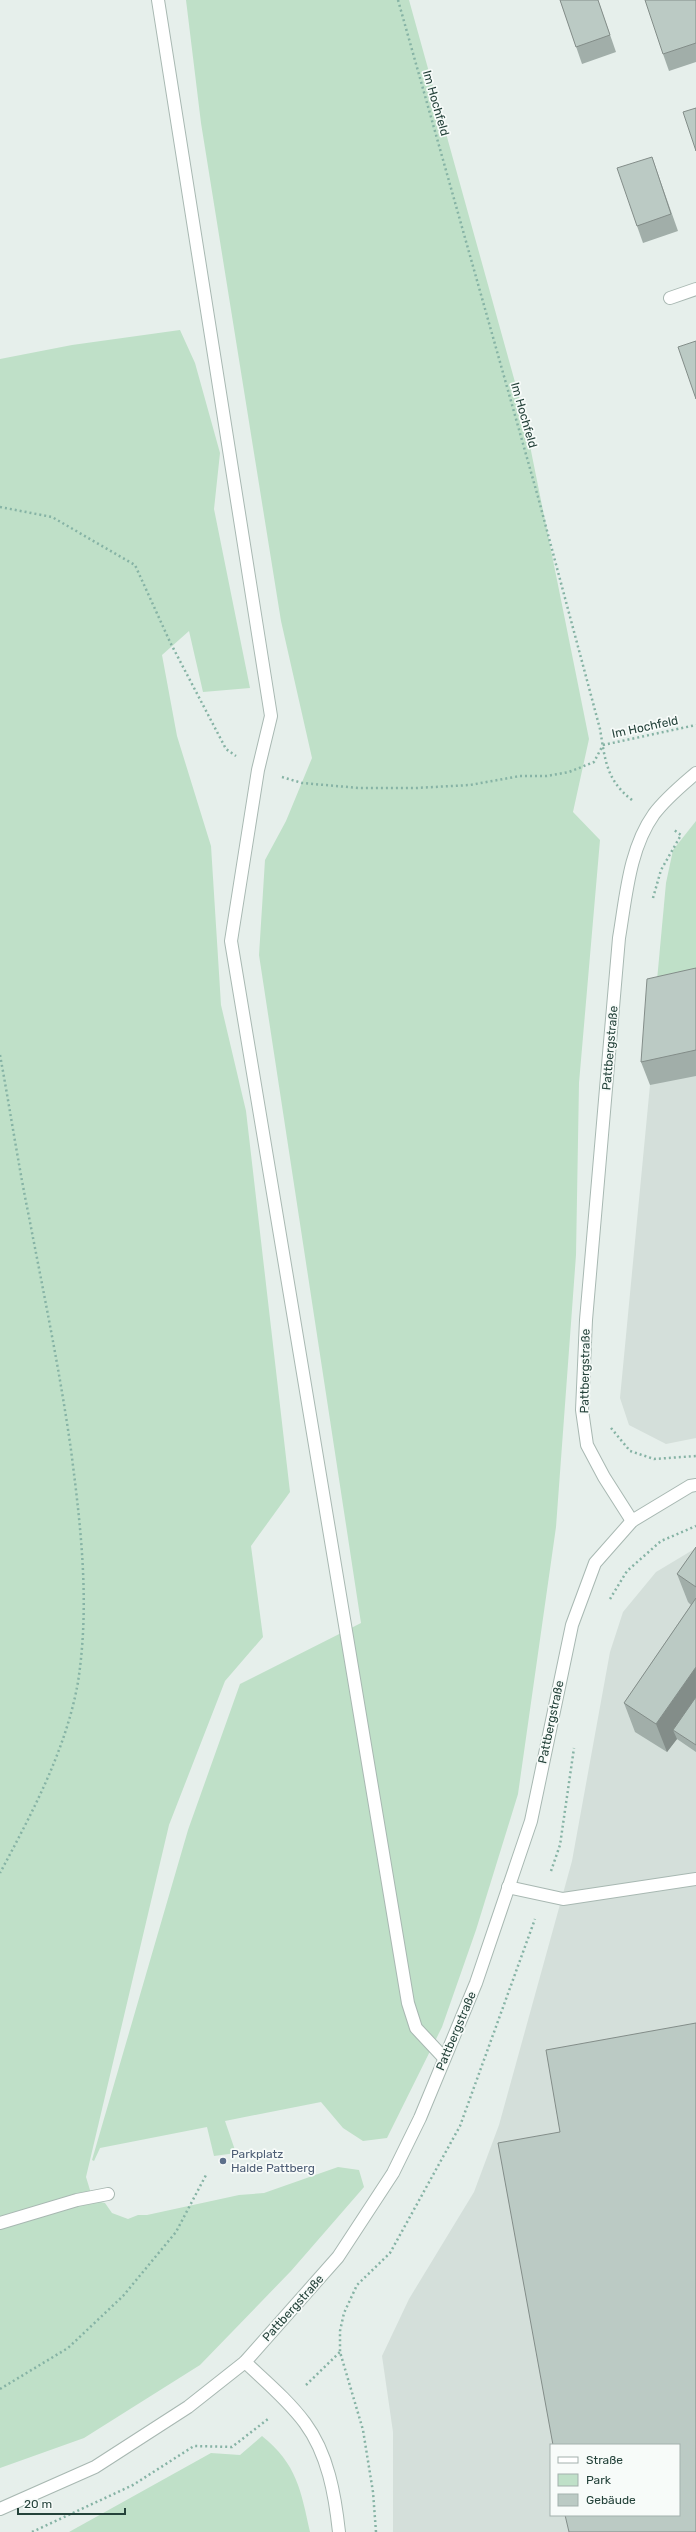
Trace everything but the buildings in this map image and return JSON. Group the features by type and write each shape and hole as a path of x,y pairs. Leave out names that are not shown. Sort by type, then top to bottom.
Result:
{"street":[{"path":"158,0 270,716 258,770 231,941 408,2004 416,2028 444,2058"},
{"path":"670,298 696,289"},
{"name":"Pattbergstraße","path":"0,2508 95,2467 188,2407 245,2362 338,2257 393,2173 420,2118 476,1983 531,1821 572,1625 595,1564 632,1521 604,1477 587,1445 582,1410 586,1320 619,938 628,881 640,838 654,815 671,794 696,774"},
{"path":"632,1521 690,1486 696,1485"},
{"path":"508,1887 563,1899 696,1879"},
{"path":"0,2223 77,2200 108,2194"},
{"path":"245,2362 288,2402 306,2424 321,2452 334,2494 339,2532"}],"path":[{"name":"Im Hochfeld","path":"398,0 536,489 603,745 696,725"},
{"path":"0,507 52,517 135,565 170,642 226,749 258,770 302,783 359,788 470,785 520,776 547,776 569,772 594,762 603,745"},
{"path":"603,745 605,763 613,780 630,798 681,835 661,870 651,904"},
{"path":"0,1055 29,1216 61,1373 83,1546 84,1622 77,1683 66,1729 52,1770 0,1873"},
{"path":"610,1420 611,1428 630,1451 654,1459 696,1456"},
{"path":"0,2390 68,2348 123,2296 176,2232 206,2175"},
{"path":"32,2532 133,2485 194,2446 232,2447 288,2402 340,2352 363,2430 376,2532"}],"shaded area":[{"path":"696,994 696,1438 666,1444 629,1425 620,1398 650,1085 655,1002"},
{"path":"696,1548 696,2532 393,2532 393,2432 382,2356 409,2299 474,2192 499,2125 572,1861 610,1652 623,1612 656,1572"}],"green space":[{"path":"186,0 409,0 523,411 589,739 573,812 600,840 579,1083 576,1255 556,1527 518,1794 476,1930 442,2027 387,2138 363,2141 343,2128 321,2102 225,2121 236,2153 214,2156 207,2127 100,2148 94,2161 92,2160 188,1830 240,1684 361,1623 259,955 265,860 286,821 312,758 281,621 201,123"},
{"path":"180,330 195,363 220,453 214,509 250,688 203,692 189,631 162,655 177,736 211,846 221,1005 246,1111 290,1492 251,1546 263,1637 225,1681 169,1825 86,2177 93,2200 105,2203 112,2213 128,2219 138,2215 147,2215 239,2195 264,2193 338,2167 359,2170 364,2187 291,2271 200,2365 84,2438 0,2468 0,359 72,345"},
{"path":"696,821 696,994 655,1002 666,883 673,850"},
{"path":"262,2436 274,2446 283,2457 296,2479 304,2504 310,2532 69,2532 211,2453 240,2455"}],"place":[{"name":"Parkplatz Halde Pattberg","path":"223,2161"}]}
